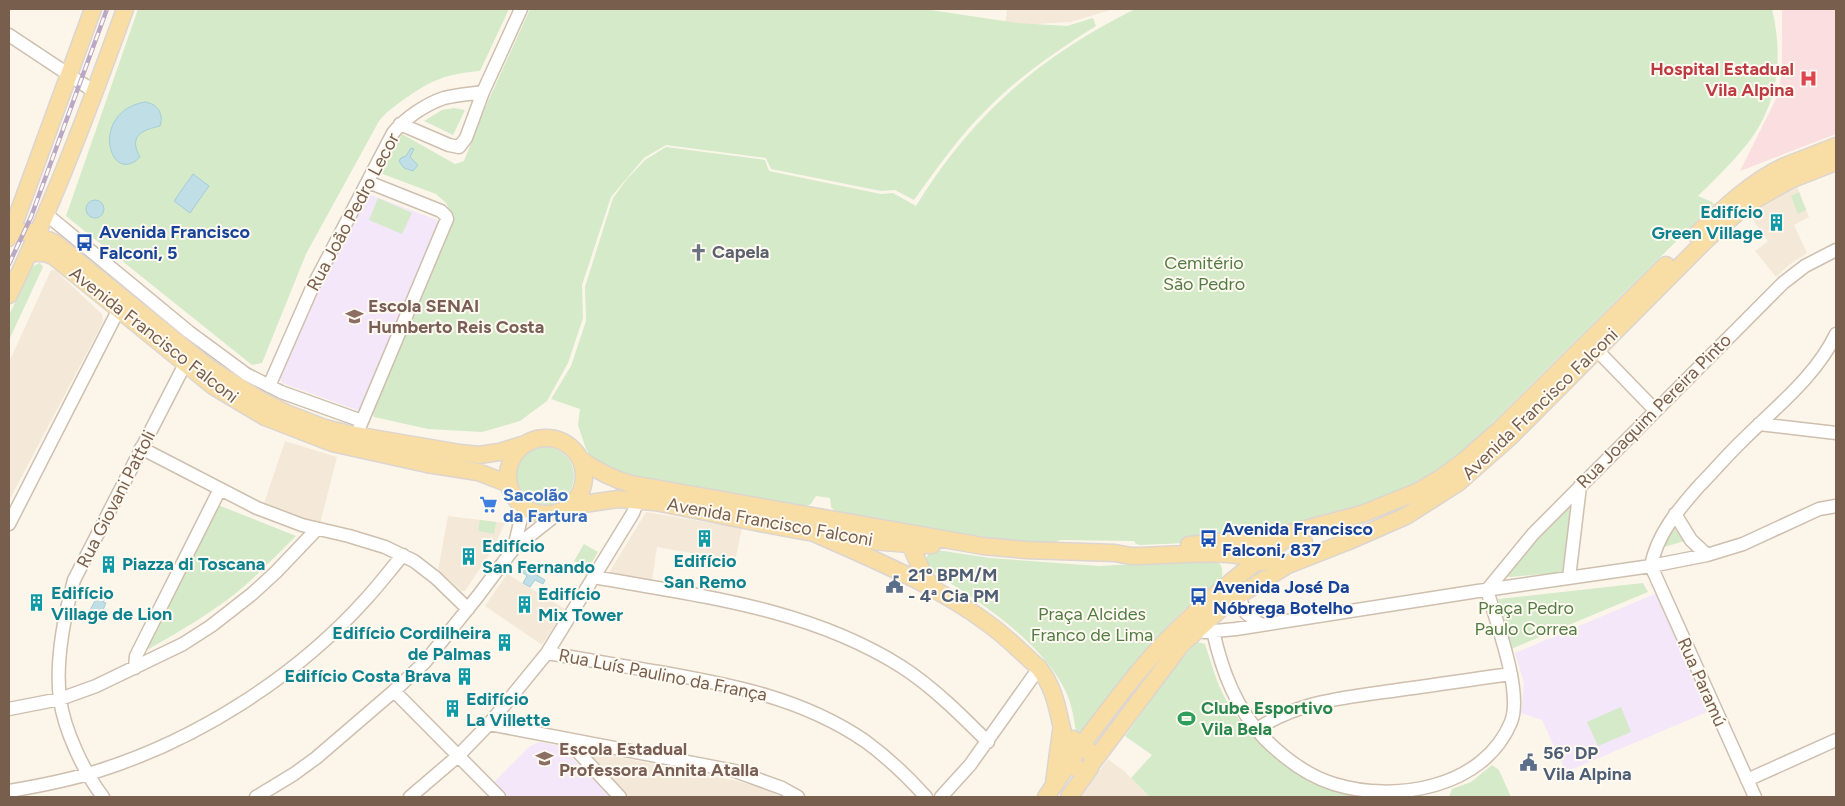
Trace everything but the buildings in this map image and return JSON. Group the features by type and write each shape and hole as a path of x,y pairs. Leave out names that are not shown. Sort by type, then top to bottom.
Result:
{"main road":[{"path":"10,234 93,9"},
{"path":"9,295 80,133 125,9"},
{"path":"1836,146 1832,154 1836,161"},
{"name":"Avenida Francisco Falconi","path":"565,508 618,499 638,500 814,533 912,545 971,544 1026,550 1115,553 1131,556 1219,554 1243,556 1278,565 1288,564 1349,541 1406,516 1458,483 1509,438 1720,212 1757,183 1783,167 1836,146"},
{"name":"Avenida Francisco Falconi","path":"1115,553 1139,548 1264,538 1296,532 1362,514 1419,491 1441,478 1498,431 1746,205 1790,180 1836,161"},
{"name":"Avenida Francisco Falconi","path":"10,234 22,231 37,234 55,243 185,364 229,396 266,417 320,439 354,434 427,464 478,472 509,484"},
{"name":"Avenida Francisco Falconi","path":"29,253 45,253 53,256 233,384 286,413 324,428 479,455 499,452 525,444"},
{"path":"543,438 553,438 570,446 580,460 584,476 583,484 580,492 565,508 542,514 532,512 517,500 509,484 508,469 511,461 525,444 543,438"},
{"name":"Avenida Francisco Falconi","path":"580,460 598,472 631,484 855,524 960,540 971,544"},
{"path":"855,524 822,523 814,533 932,588 991,625 1039,668 1045,677 1056,698 1062,725 1074,740 1076,753"},
{"path":"897,531 906,536 912,545 918,562 932,588"},
{"path":"1050,791 1076,753 1140,671 1169,638 1236,587 1299,558 1305,546 1304,540 1296,532 1258,560 1236,587 1228,602 1181,645 1154,679 1070,797"},
{"path":"894,569 907,570 914,566 923,552 931,545"},
{"path":"1219,554 1231,567 1236,587"},
{"path":"1050,791 1062,725"},
{"path":"1076,753 1092,754 1092,765"}],"street":[{"path":"400,124 449,145 459,147 466,138 483,92 521,9"},
{"path":"9,35 95,92"},
{"name":"Rua João Pedro Lecor","path":"270,386 312,288 393,133 400,124 432,103 445,98 483,92"},
{"path":"354,434 448,219 441,211 368,182"},
{"name":"Avenida Francisco Falconi","path":"46,214 214,352 246,374 281,392 338,412 354,434"},
{"name":"Rua Joaquim Pereira Pinto","path":"1487,590 1532,534 1783,283 1805,266 1836,250"},
{"path":"9,524 121,305"},
{"path":"1650,566 1659,538 1676,514 1730,453 1816,367 1828,351 1836,334"},
{"path":"1593,346 1655,410"},
{"name":"Rua Giovani Pattoli","path":"103,797 88,774 73,742 60,699 60,660 63,629 74,580 185,364"},
{"path":"338,412 354,434"},
{"path":"1759,424 1836,433"},
{"path":"141,448 257,508 302,525 367,542 402,555 428,571 468,609"},
{"path":"1569,578 1580,486"},
{"path":"135,668 136,656 220,490"},
{"path":"514,548 521,518 517,500"},
{"path":"410,797 458,756 489,724 547,653 594,577 638,500"},
{"path":"1194,632 1236,629 1650,566 1707,555 1743,544 1818,509 1836,506"},
{"path":"256,797 316,758 394,691 425,662 514,548 565,508"},
{"path":"1676,514 1691,540 1707,555"},
{"path":"9,709 60,699 96,686 183,644 227,614 252,594 317,529"},
{"path":"9,791 88,774 131,760 204,725 247,700 298,662 341,625 366,600 402,555"},
{"name":"Rua Paramú","path":"1650,566 1755,797"},
{"path":"594,577 755,606 841,635 904,668 947,703 988,742"},
{"path":"1236,587 1246,613 1261,625"},
{"path":"1213,632 1220,663 1238,704 1256,729 1280,754 1297,766 1333,784 1371,791 1405,791 1434,785 1473,768 1496,747 1511,722 1513,706 1511,674 1487,590"},
{"path":"1236,629 1246,613"},
{"name":"Rua Luís Paulino da França","path":"547,653 726,684 778,698 833,722 866,742 890,761 926,797"},
{"path":"941,797 988,742 1039,668"},
{"path":"1256,729 1281,714 1335,699 1511,674"},
{"path":"394,691 499,797"},
{"path":"489,724 735,771 782,788 798,797"},
{"path":"1747,780 1836,740"},
{"path":"576,741 579,753 620,797"},
{"path":"1434,785 1440,797"}],"shaded area":[{"path":"1007,9 1114,9 1071,22 1005,26"},
{"name":"Hospital Estadual Vila Alpina","path":"1782,9 1836,9 1836,134 1740,171 1779,93 1782,65"},
{"path":"1797,186 1809,217 1794,225 1807,253 1789,265 1776,277 1755,251 1768,241 1748,213"},
{"name":"Escola SENAI Humberto Reis Costa","path":"371,195 437,220 440,224 360,411 282,383 279,375 361,205"},
{"path":"51,270 55,270 102,314 103,322 9,501 9,362"},
{"path":"285,441 337,457 320,524 263,506"},
{"path":"646,512 742,528 735,561 657,547 652,580 612,573 610,571"},
{"path":"448,516 505,523 493,549 465,591 462,591 438,570"},
{"path":"507,574 565,609 542,645 485,606"},
{"path":"1657,593 1707,712 1566,772 1542,720 1521,713 1524,683 1515,653"},
{"name":"Escola Estadual Professora Annita Atalla","path":"539,742 560,746 611,797 506,797 493,783 530,746"},
{"path":"588,751 733,780 769,790 782,797 629,797 586,753"},
{"path":"1108,759 1124,771 1150,797 1080,797"}],"green space":[{"path":"138,9 509,9 480,71 448,76 422,87 403,100 379,121 306,254 262,363 252,365 66,216"},
{"path":"530,9 924,9 1017,23 1067,26 1093,18 1096,26 1040,64 989,107 959,140 914,200 895,190 881,191 771,169 766,158 666,145 644,158 611,197 582,285 583,318 568,363 547,401 520,421 482,432 428,429 374,417 375,407 454,217 446,203 436,194 380,173 402,134 455,164 464,161 485,108"},
{"name":"Cemitério São Pedro","path":"1135,9 1772,9 1776,28 1777,65 1771,100 1755,133 1743,149 1698,196 1714,204 1461,454 1422,481 1376,503 1294,526 1185,543 1140,545 1134,541 1059,540 1055,544 972,535 836,512 831,507 830,498 816,496 811,504 803,507 610,473 592,460 578,425 580,409 551,399 571,366 586,321 585,287 613,198 627,179 645,160 666,147 765,160 769,171 881,194 893,193 916,206 961,143 1011,91 1068,47 1100,27"},
{"path":"454,108 465,110 453,135 424,121 442,110"},
{"path":"1799,192 1806,210 1798,214 1791,196"},
{"path":"378,198 412,213 402,234 369,220"},
{"path":"40,263 43,267 9,340 9,315 33,266"},
{"path":"539,447 551,447 566,455 574,470 574,482 566,497 551,505 539,505 524,497 516,482 516,470 524,455"},
{"path":"218,505 296,536 249,582 225,601 187,627 147,650"},
{"path":"1570,505 1565,572 1511,577 1502,576"},
{"path":"480,520 496,522 494,534 478,531"},
{"path":"1675,529 1684,541 1661,548"},
{"path":"584,544 598,552 588,569 574,561"},
{"name":"Praça Alcides Franco de Lima","path":"937,550 990,558 1099,566 1209,560 1221,565 1222,577 1182,612 1154,641 1080,736 1076,732 1073,712 1068,697 1055,673 1025,639 1006,623 930,570 925,562 930,553"},
{"name":"Praça Pedro Paulo Correa","path":"1643,583 1648,592 1511,649 1498,599"},
{"name":"Clube Esportivo Vila Bela","path":"1197,642 1205,644 1219,685 1232,710 1252,735 1277,758 1303,776 1316,782 1383,797 1150,797 1131,778 1152,755 1125,736 1177,664"},
{"path":"1621,707 1631,732 1598,746 1587,722"},
{"path":"1492,765 1499,770 1511,797 1449,797 1452,789 1471,782"}],"water":[{"path":"145,102 157,107 159,110 161,117 160,126 143,132 136,139 140,157 129,164 120,163 113,156 110,145 110,132 116,119 127,109"},
{"path":"411,148 414,149 410,157 418,165 413,171 404,168 399,161 406,156"},
{"path":"193,174 209,186 190,213 174,201"},
{"path":"95,200 101,203 104,209 101,215 95,218 89,215 86,209 89,203"},
{"path":"523,567 545,580 543,584 535,580 530,587 523,583 527,576 521,571"},
{"path":"99,593 106,597 103,602 106,603 102,612 99,612 97,616 89,612"}],"railway":[{"path":"9,264 31,217 107,9"}],"place":[{"name":"Hospital Estadual Vila Alpina","path":"1808,79"},
{"name":"Edifício Green Village","path":"1777,222"},
{"name":"Avenida Francisco Falconi, 5","path":"85,242"},
{"name":"Capela","path":"698,252"},
{"name":"Escola SENAI Humberto Reis Costa","path":"354,316"},
{"name":"Sacolão da Fartura","path":"489,505"},
{"name":"Edifício San Remo","path":"705,538"},
{"name":"Avenida Francisco Falconi, 837","path":"1208,539"},
{"name":"Edifício San Fernando","path":"468,556"},
{"name":"Piazza di Toscana","path":"108,564"},
{"name":"21º BPM/M - 4ª Cia PM","path":"894,585"},
{"name":"Avenida José Da Nóbrega Botelho","path":"1199,597"},
{"name":"Edifício Village de Lion","path":"37,603"},
{"name":"Edifício Mix Tower","path":"524,604"},
{"name":"Edifício Cordilheira de Palmas","path":"505,643"},
{"name":"Edifício Costa Brava","path":"465,676"},
{"name":"Edifício La Villette","path":"452,709"},
{"name":"Clube Esportivo Vila Bela","path":"1187,718"},
{"name":"Escola Estadual Professora Annita Atalla","path":"545,759"},
{"name":"56º DP Vila Alpina","path":"1529,763"}]}
